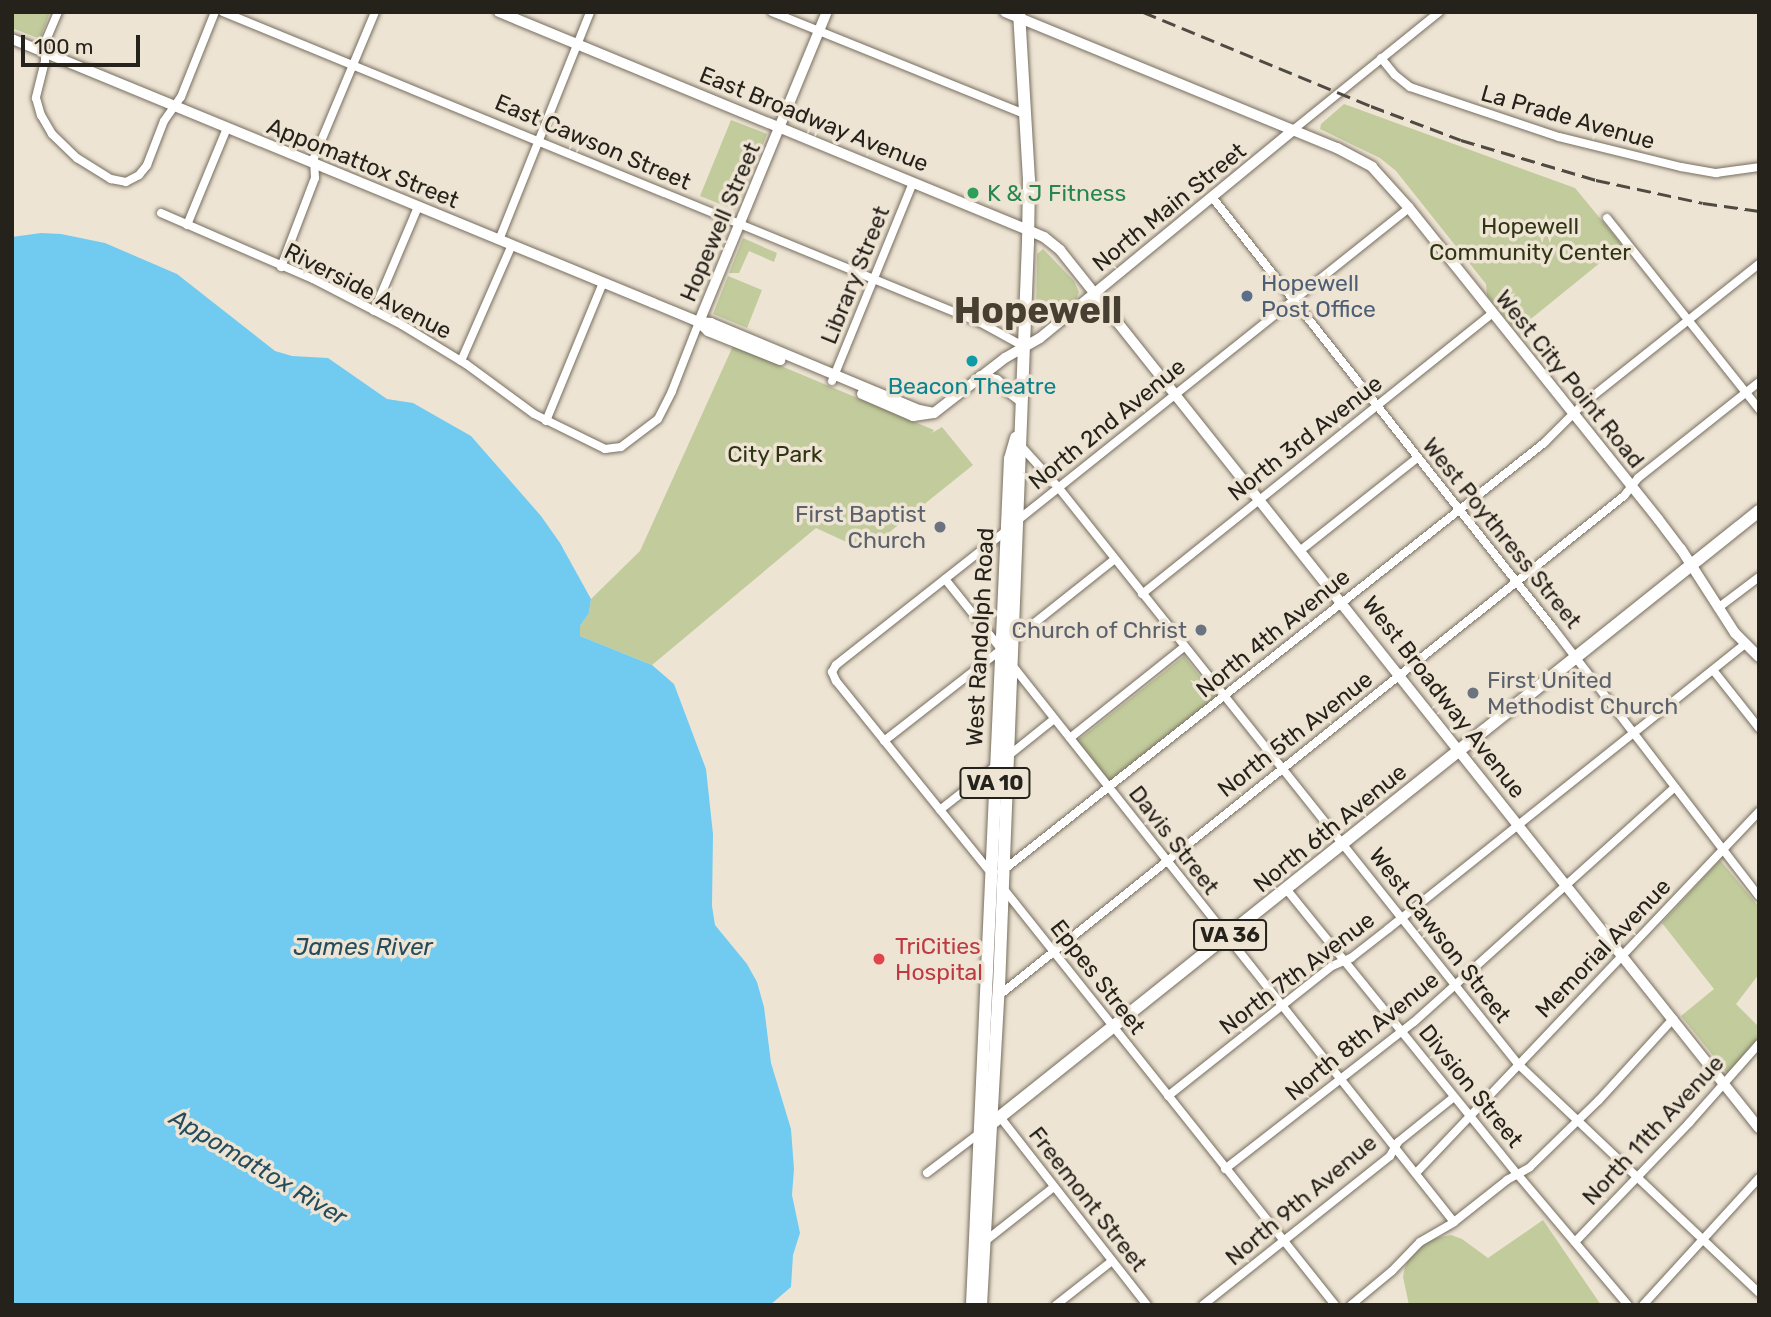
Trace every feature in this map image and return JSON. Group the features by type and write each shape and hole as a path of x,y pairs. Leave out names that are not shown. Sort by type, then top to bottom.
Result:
{"main road":[{"name":"VA 10","path":"1022,14 1028,230 1023,346"},
{"name":"East Broadway Avenue","path":"1028,230 1053,243 1094,293"},
{"name":"West Broadway Avenue","path":"1094,293 1759,1128"},
{"name":"West Randolph Road","path":"972,1305 990,1125 984,1012 1009,756 1020,519 1018,441 1023,346"},
{"path":"981,377 996,381 1020,399"},
{"name":"West Randolph Road","path":"981,1305 1003,888 997,872 996,766 1006,530 1010,459 1018,441"},
{"name":"North 6th Avenue","path":"990,1125 1759,511"}],"street":[{"path":"58,12 44,52 45,64 36,98 45,123 69,151 111,179 127,182 144,170 215,12"},
{"name":"East Cawson Street","path":"223,12 981,323 1023,346"},
{"path":"281,267 315,178 314,164 352,63 375,12"},
{"name":"East Broadway Avenue","path":"499,12 1028,230"},
{"path":"499,240 537,139 590,12"},
{"path":"772,12 1025,114"},
{"name":"Hopewell Street","path":"635,437 658,419 667,404 827,12"},
{"name":"West City Point Road","path":"1005,12 1022,14 1293,130 1365,162 1384,178 1692,566 1744,645 1759,657"},
{"path":"1293,130 1439,12"},
{"name":"Appomattox Street","path":"12,39 603,283 699,322 711,323 833,378 934,413"},
{"name":"La Prade Avenue","path":"1381,58 1395,75 1410,87 1559,137 1716,173 1759,167"},
{"path":"187,225 227,128"},
{"name":"North Main Street","path":"934,413 1023,346 1040,338 1293,130"},
{"name":"Library Street","path":"833,378 913,183"},
{"name":"West Poythress Street","path":"1212,197 1576,658 1759,896"},
{"path":"374,311 418,206"},
{"name":"North 2nd Avenue","path":"884,741 832,672 836,665 1409,208"},
{"name":"Riverside Avenue","path":"161,213 313,279 374,311 461,361 508,397 546,421 605,449 621,447 635,437"},
{"path":"1607,218 1759,409"},
{"path":"461,361 512,245"},
{"name":"North 4th Avenue","path":"997,872 1109,788 1544,443 1573,414 1759,264"},
{"path":"546,421 603,283"},
{"name":"North 3rd Avenue","path":"1142,593 1493,313"},
{"name":"North 5th Avenue","path":"984,1012 998,995 1516,582 1639,478 1759,382"},
{"name":"West Cawson Street","path":"1018,441 1403,917 1518,1064 1759,1293"},
{"path":"1301,550 1417,458"},
{"path":"997,872 940,810 884,741 1115,559"},
{"path":"1718,608 1759,577"},
{"name":"Davis Street","path":"945,579 1454,1222"},
{"name":"North 7th Avenue","path":"1168,1096 1332,966 1403,917 1744,645"},
{"path":"1070,738 1184,647"},
{"path":"1713,670 1759,728"},
{"path":"940,810 1054,719"},
{"name":"North 8th Avenue","path":"1225,1169 1456,986 1675,787"},
{"name":"Memorial Avenue","path":"1416,1172 1759,811"},
{"name":"Eppes Street","path":"1003,888 1335,1305"},
{"name":"Divsion Street","path":"1287,890 1518,1175 1628,1305"},
{"path":"1351,1305 1392,1271 1420,1242 1454,1222 1530,1167 1577,1122 1673,1019"},
{"name":"North 11th Avenue","path":"1574,1242 1637,1178 1759,1044"},
{"name":"North 9th Avenue","path":"1203,1305 1390,1156 1395,1145 1454,1097"},
{"name":"North 6th Avenue","path":"927,1173 990,1125"},
{"name":"Freemont Street","path":"990,1125 1054,1187 1147,1305"},
{"path":"1643,1305 1759,1178"},
{"path":"984,1241 1054,1187"},
{"path":"1056,1305 1112,1261"}],"green space":[{"path":"12,12 50,12 40,39 12,28"},
{"name":"Hopewell Community Center","path":"1344,104 1575,188 1622,245 1516,331 1487,295 1486,284 1396,171 1380,158 1320,129 1321,124"},
{"path":"731,120 767,134 735,210 700,196"},
{"path":"743,238 777,253 774,262 749,251 739,273 729,273"},
{"path":"1043,249 1074,281 1079,292 1076,300 1042,326 1036,323 1037,254"},
{"path":"728,276 762,290 747,328 713,314"},
{"name":"City Park","path":"733,346 934,430 932,433 942,427 973,465 866,551 816,528 652,665 580,636 580,626 589,613 591,599 640,551"},
{"path":"1184,656 1216,697 1109,782 1077,741"},
{"path":"1720,860 1759,907 1759,974 1736,1004 1759,1027 1759,1037 1728,1074 1681,1016 1714,989 1662,923"},
{"path":"1543,1220 1601,1305 1409,1305 1403,1277 1405,1267 1413,1251 1431,1239 1451,1235 1462,1239 1488,1258"}],"water":[{"name":"James River","path":"41,233 105,243 177,274 275,351 292,356 328,358 387,399 413,403 471,436 541,516 560,543 591,599 589,613 580,626 580,636 652,665 674,684 706,769 713,834 712,906 715,925 747,964 757,982 764,1007 771,1063 791,1129 794,1169 792,1195 800,1233 793,1255 791,1287 770,1305 12,1305 12,237"}],"railway":[{"path":"1143,12 1461,140 1596,180 1703,203 1759,211"}],"place":[{"name":"K & J Fitness","path":"973,193"},
{"name":"Hopewell Post Office","path":"1247,296"},
{"name":"Beacon Theatre","path":"972,361"},
{"name":"First Baptist Church","path":"940,527"},
{"name":"Church of Christ","path":"1201,630"},
{"name":"First United Methodist Church","path":"1473,693"},
{"name":"TriCities Hospital","path":"879,959"}],"district":[{"name":"Hopewell","path":"1038,310"}],"water label":[{"name":"Appomattox River","path":"258,1168"}]}
